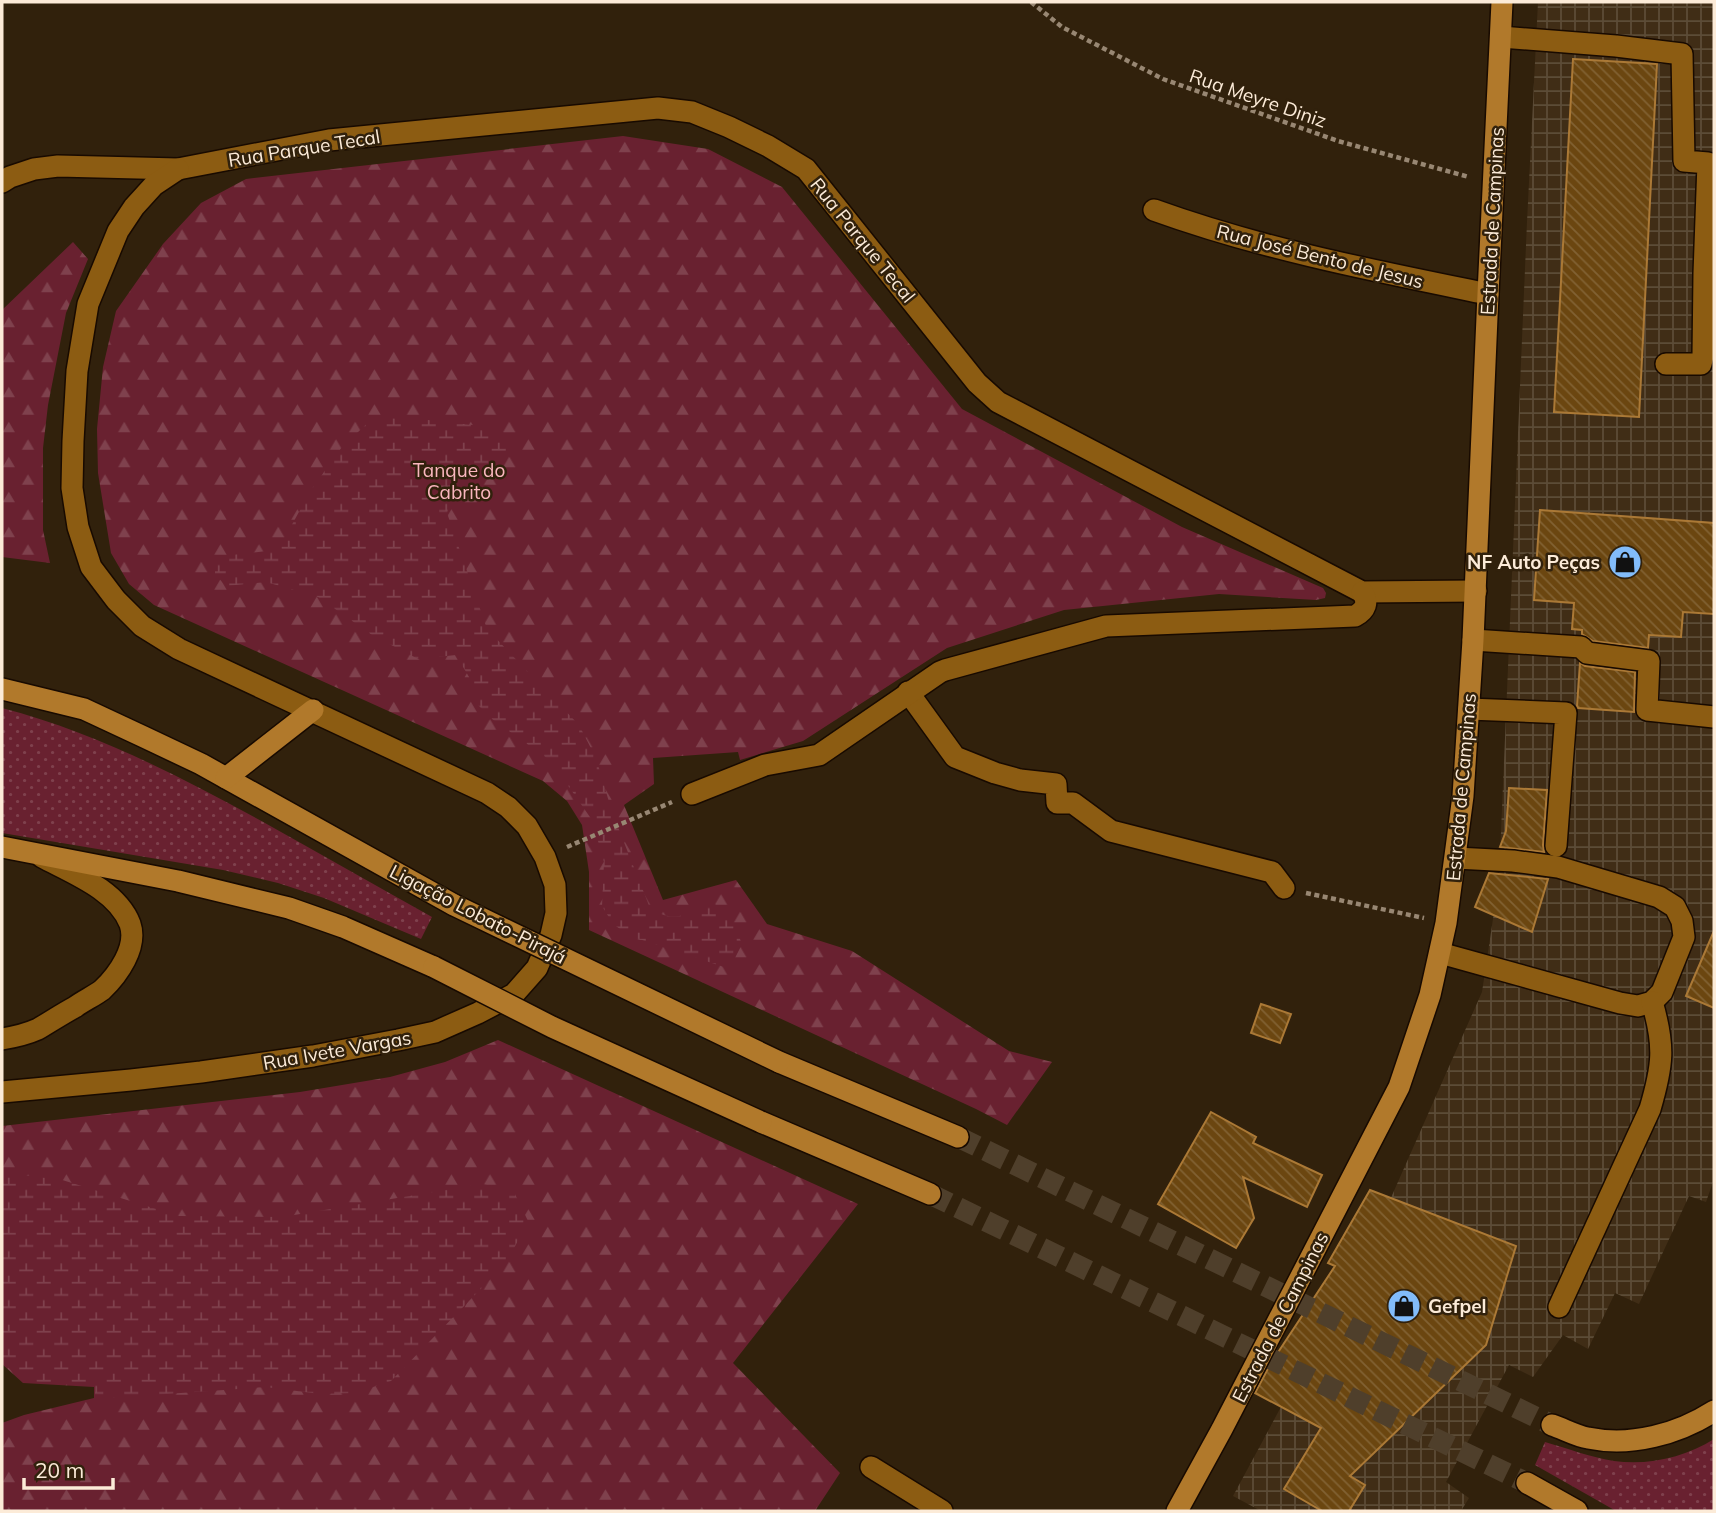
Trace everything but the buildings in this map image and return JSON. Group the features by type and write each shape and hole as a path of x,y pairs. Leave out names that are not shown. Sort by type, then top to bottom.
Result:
{"main road":[{"name":"Estrada de Campinas","path":"1177,1511 1399,1087 1430,995 1440,953 1463,796 1469,709 1502,2"},
{"name":"Ligação Lobato-Pirajá","path":"2,689 84,709 201,764 454,905 779,1062 958,1137"},
{"path":"226,778 313,710"},
{"path":"2,847 178,881 289,908 343,927 434,967 552,1027 761,1122 930,1194"},
{"path":"1552,1425 1584,1438 1616,1441 1648,1438 1677,1431 1714,1411"},
{"path":"1527,1483 1577,1511"}],"street":[{"path":"1501,37 1682,54 1684,161 1709,163 1703,356 1700,364 1666,364"},
{"name":"Rua Parque Tecal","path":"2,182 34,169 58,166 178,169 329,140 658,108 692,112 768,146 806,169 977,383 998,402 1362,592 1476,591"},
{"name":"Rua Ivete Vargas","path":"2,1092 131,1080 313,1056 435,1032 514,994 537,968 551,935 556,912 555,884 545,857 527,826 508,807 487,793 179,649 142,626 116,600 91,567 78,527 72,488 77,371 88,304 118,231 134,207 154,185 178,169"},
{"name":"Rua José Bento de Jesus","path":"1154,210 1250,240 1368,269 1488,294"},
{"path":"692,794 765,765 819,755 940,672 1107,626 1355,616 1366,606 1366,598 1362,592"},
{"path":"1473,640 1581,647 1587,653 1649,661 1647,710 1714,717"},
{"path":"908,692 955,757 1020,780 1056,784 1057,803 1073,803 1111,831 1272,872 1284,888"},
{"path":"1469,709 1566,713 1556,846"},
{"path":"2,1039 36,1030 100,992 113,978 130,949 130,925 123,912 109,897 96,885 34,853"},
{"path":"1440,953 1638,1006 1652,1002 1662,992 1684,937 1682,921 1675,907 1659,897 1558,867 1455,858"},
{"path":"1559,1307 1650,1109 1659,1079 1662,1052 1660,1028 1652,1002"},
{"path":"871,1467 943,1511"}],"path":[{"name":"Rua Meyre Diniz","path":"1031,2 1062,27 1163,79 1338,141 1493,184"},
{"path":"545,857 692,794"},
{"path":"1284,888 1409,915"}],"shaded area":[{"path":"1538,2 1714,2 1714,1179 1706,1202 1689,1196 1639,1304 1615,1293 1588,1349 1563,1335 1533,1377 1509,1365 1446,1482 1469,1498 1461,1511 1261,1511 1233,1496 1378,1227 1482,992 1499,879"}],"green space":[{"name":"Tanque do Cabrito","path":"623,136 708,149 782,187 962,409 1182,527 1323,588 1326,593 1325,598 1316,600 1219,594 1064,610 947,648 803,741 740,760 738,752 653,758 654,784 624,805 663,900 736,880 767,924 852,951 1009,1051 1052,1062 1007,1125 589,930 589,872 582,825 567,801 543,781 154,605 129,584 111,553 98,473 97,429 103,367 116,311 163,244 201,203 246,179"},
{"path":"73,242 88,259 66,313 48,405 43,448 43,530 50,563 2,557 2,310"},
{"name":"Tanque do Cabrito","path":"373,418 419,419 499,428 509,439 506,457 454,491 447,513 487,629 579,725 596,758 612,812 650,908 674,917 712,903 724,910 732,919 742,944 733,962 724,967 630,936 613,924 602,906 604,862 592,820 551,761 492,719 477,704 469,677 456,655 418,659 372,635 318,597 266,582 226,586 215,574 215,557 267,551 283,541 311,490 342,447"},
{"path":"2,708 71,730 137,757 265,823 432,917 421,939 324,898 278,883 223,870 2,833"},
{"path":"498,1040 858,1204 733,1363 840,1473 815,1511 2,1511 2,1423 94,1398 94,1387 23,1383 2,1364 2,1126 300,1092 390,1077 445,1062"},
{"path":"2,1173 59,1179 179,1216 282,1217 482,1184 513,1190 528,1221 507,1262 391,1381 355,1393 320,1394 266,1387 95,1399 95,1385 23,1381 2,1362"},
{"path":"1714,1439 1714,1511 1616,1511 1535,1465 1545,1442 1606,1460 1640,1462 1679,1455"}],"tunnel":[{"path":"958,1137 1552,1425"},
{"path":"930,1194 1527,1483"}],"place":[{"name":"NF Auto Peças","path":"1625,562"},
{"name":"Gefpel","path":"1404,1306"}]}
